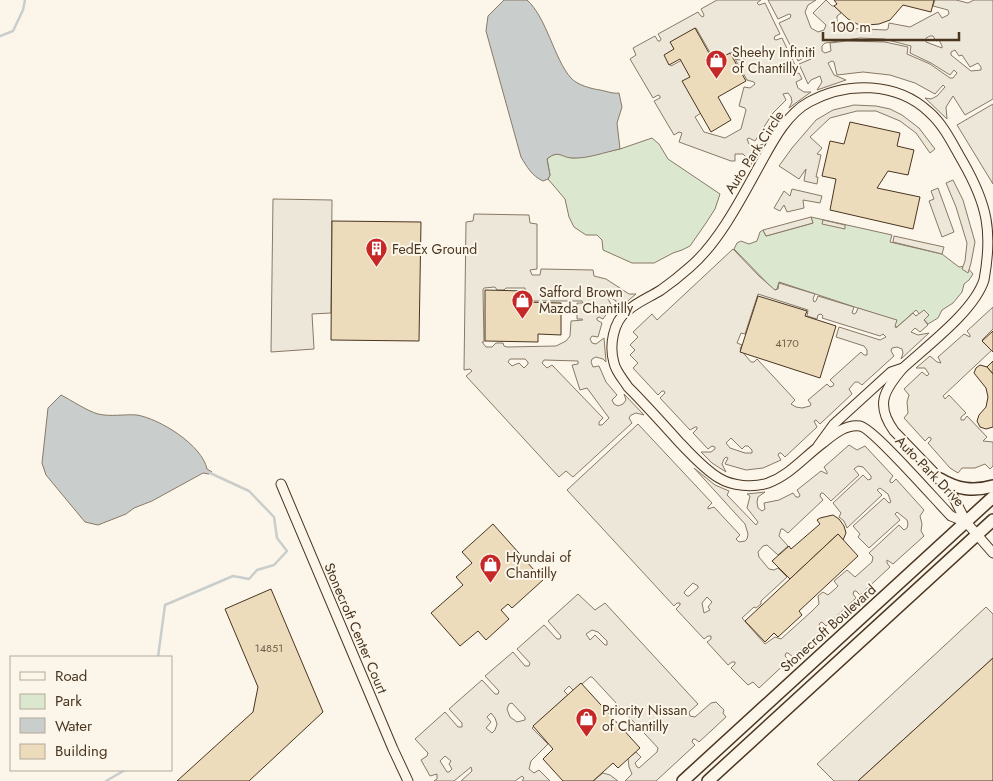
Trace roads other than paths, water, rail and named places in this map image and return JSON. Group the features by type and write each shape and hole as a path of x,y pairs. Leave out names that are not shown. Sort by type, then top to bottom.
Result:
{"main road":[{"path":"940,479 950,485 966,489 974,490 993,486"},
{"name":"Stonecroft Boulevard","path":"683,781 993,497"},
{"path":"708,781 993,520"}],"street":[{"name":"Auto Park Circle","path":"818,446 834,424 891,372 903,368 957,318 979,292 990,262 992,242 991,225 987,209 953,144 931,113 918,103 903,95 868,87 831,92 803,106 792,117 712,242 697,261 680,276 626,311 619,319 612,345 614,362 618,373 628,387 704,467 720,479 742,485 766,484 790,471 818,446 840,430"},
{"name":"Auto Park Drive","path":"903,368 885,393 883,408 887,421 949,488 966,522"},
{"name":"Auto Park Drive","path":"840,430 852,426 860,426 867,429 951,516 966,522"},
{"name":"Stonecroft Center Court","path":"281,484 408,781"},
{"path":"966,522 993,552"}],"water":[{"path":"504,0 527,0 534,8 565,70 571,78 589,88 619,93 622,107 617,123 620,149 578,158 569,158 557,154 551,156 547,159 550,175 548,179 543,181 530,171 521,157 486,31 488,16"},
{"path":"61,395 98,414 137,415 157,422 189,442 203,460 207,469 212,472 209,474 203,473 152,501 134,508 126,514 98,525 85,522 46,475 42,463 48,408"}],"waterway":[{"path":"0,36 13,31 23,10 25,0"},
{"path":"158,656 165,605 233,576 249,579 257,570 274,565 287,551 277,538 274,517 249,491 210,473"},
{"path":"106,781 123,771"}],"place":[{"name":"Sheehy Infiniti of Chantilly","path":"716,79"},
{"name":"FedEx Ground","path":"376,268"},
{"name":"Safford Brown Mazda Chantilly","path":"523,319"},
{"name":"Hyundai of Chantilly","path":"490,584"},
{"name":"Priority Nissan of Chantilly","path":"586,737"}]}
